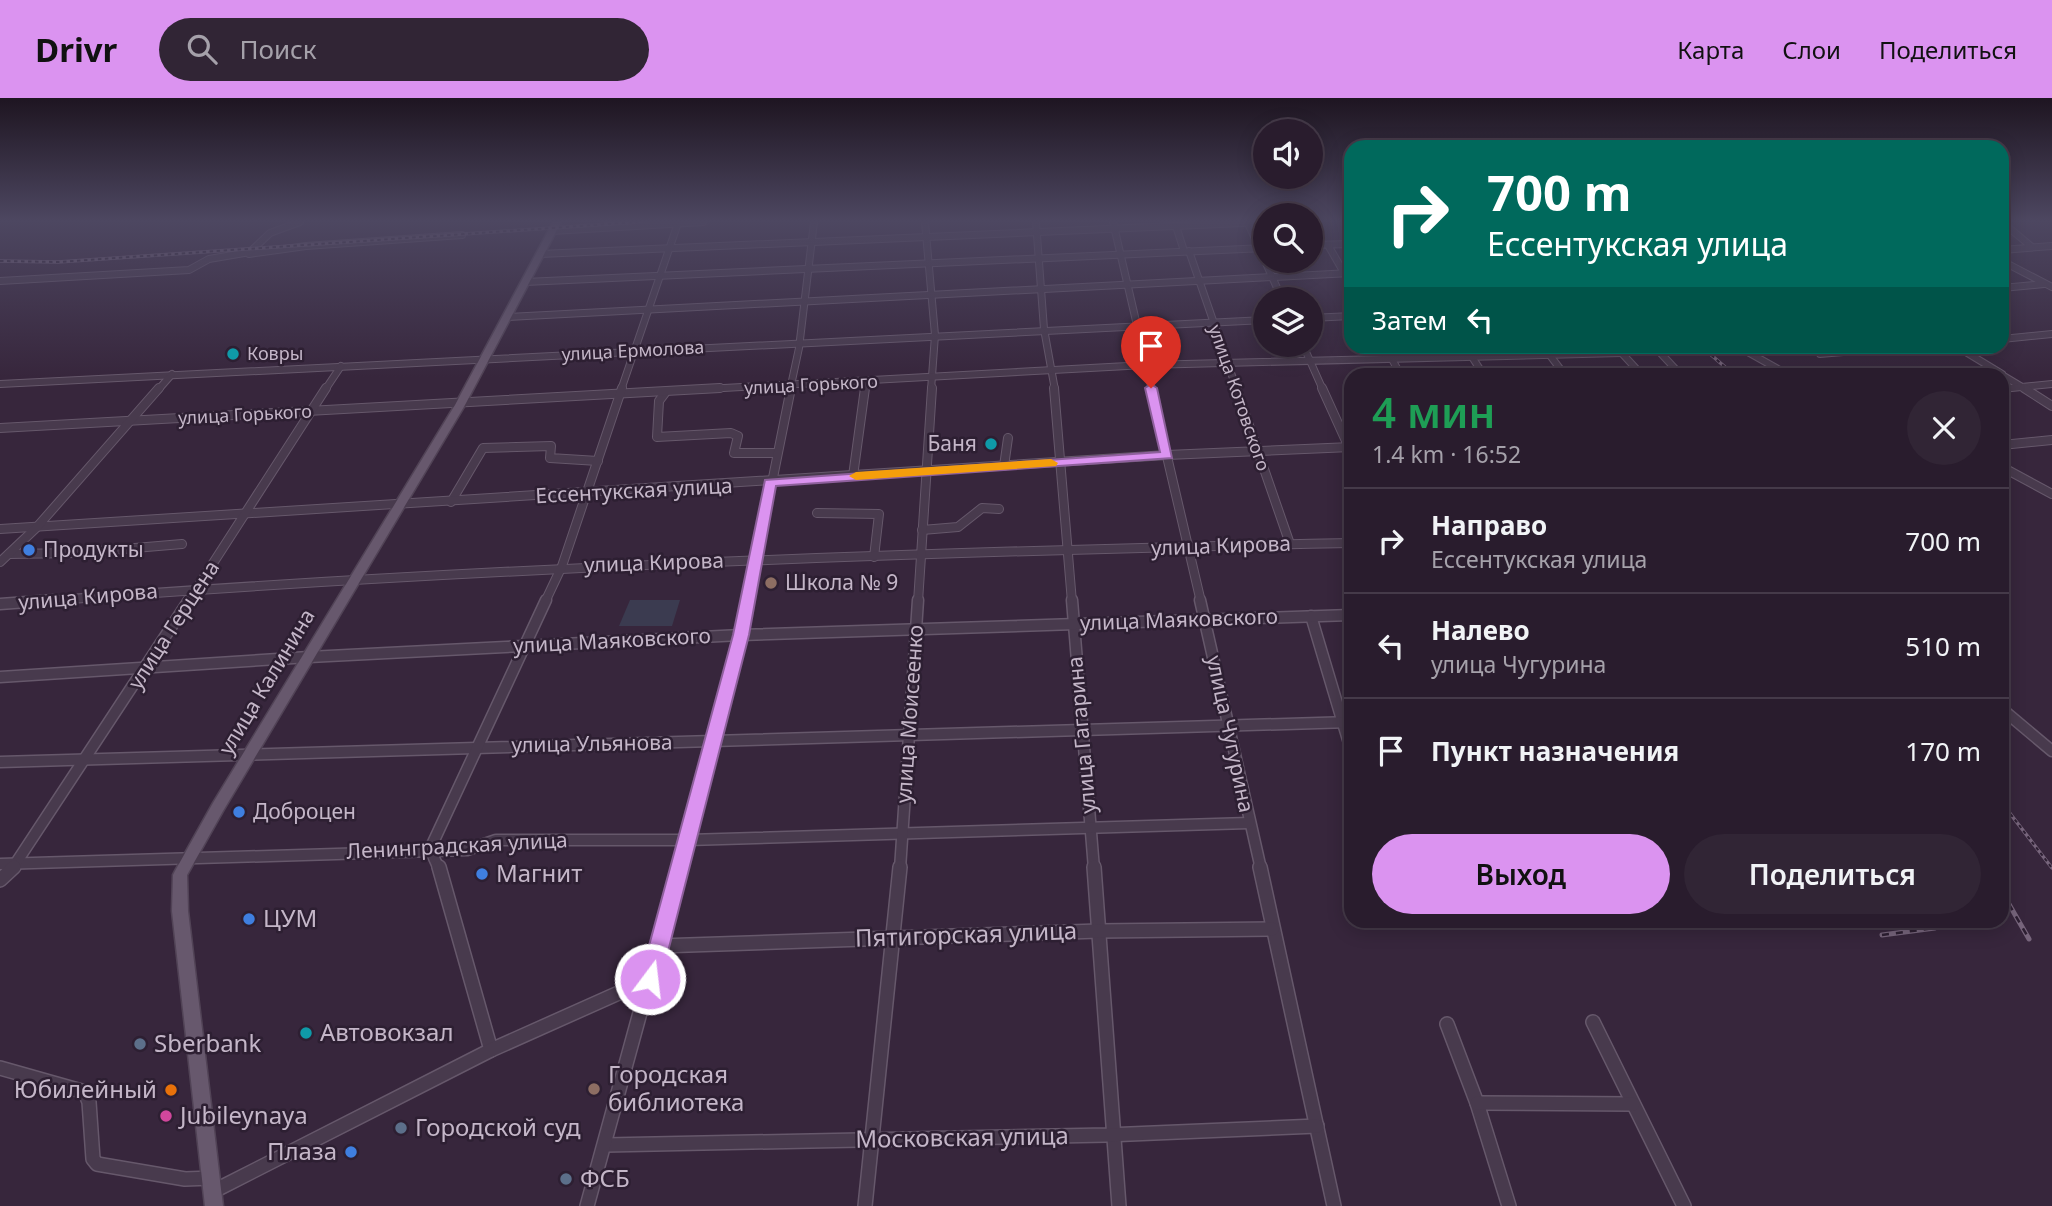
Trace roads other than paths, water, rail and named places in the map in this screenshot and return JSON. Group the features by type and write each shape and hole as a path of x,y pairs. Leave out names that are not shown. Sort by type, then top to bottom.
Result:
{"main road":[{"name":"улица Калинина","path":"212,1192 179,904 179,882 187,859 397,505 460,405 529,274"}],"street":[{"path":"0,281 147,274"},
{"path":"525,282 686,274"},
{"path":"587,1206 606,1145 741,635 800,342 807,274"},
{"name":"улица Моисеенко","path":"865,1206 903,835 935,335 927,274"},
{"name":"улица Гагарина","path":"1040,274 1044,329 1054,372 1066,551 1116,1135 1119,1206"},
{"name":"улица Чугурина","path":"1125,274 1229,724 1334,1206"},
{"name":"улица Котовского","path":"1196,274 1290,544"},
{"path":"1271,274 1277,287"},
{"path":"507,317 1344,274"},
{"path":"2027,274 2050,285"},
{"path":"491,1050 438,861 430,849 562,566 659,275"},
{"path":"2009,288 2050,285"},
{"path":"1323,317 1344,316"},
{"name":"улица Ермолова","path":"0,384 1253,320"},
{"path":"2009,338 2052,334"},
{"path":"1389,354 1396,368"},
{"path":"1470,354 1479,368"},
{"name":"улица Горького","path":"0,428 460,405 1146,365 1563,354"},
{"path":"1623,354 1636,368"},
{"path":"1661,354 1674,368"},
{"path":"1751,354 1776,368"},
{"path":"1969,354 1991,368"},
{"path":"1549,355 1559,368"},
{"path":"1308,357 1344,436"},
{"name":"улица Герцена","path":"0,880 19,863 341,366"},
{"path":"0,562 37,527 172,374"},
{"path":"2009,379 2052,406"},
{"path":"853,476 866,382"},
{"path":"2009,388 2052,384"},
{"path":"665,393 659,401 657,437 730,433 738,436 734,453 777,453"},
{"path":"1004,466 1007,438"},
{"path":"2009,444 2052,440"},
{"path":"451,502 483,448 551,446 550,458 598,461"},
{"name":"Ессентукская улица","path":"0,529 770,483 1167,456 1344,449"},
{"path":"2009,471 2050,492"},
{"path":"922,530 958,527 982,508 999,509"},
{"path":"817,513 878,514 874,557"},
{"name":"улица Кирова","path":"0,604 199,588 562,566 1344,542"},
{"path":"9,554 60,554 182,544"},
{"name":"улица Маяковского","path":"0,677 309,656 741,635 1344,615"},
{"path":"1311,617 1344,713"},
{"path":"2009,715 2052,751"},
{"name":"улица Ульянова","path":"0,762 1344,722"},
{"name":"Ленинградская улица","path":"0,863 467,850 496,840 688,840 1249,823"},
{"name":"Пятигорская улица","path":"659,946 1099,930 1272,929"},
{"path":"0,1068 85,1092 89,1102 93,1160 97,1164 185,1179 212,1192 491,1050 650,979"},
{"path":"1593,1022 1684,1206"},
{"path":"1447,1024 1477,1103 1509,1206"},
{"path":"1477,1103 1633,1104"},
{"name":"Московская улица","path":"606,1145 1116,1135 1317,1126"}],"railway":[{"path":"1710,354 1726,368"},
{"path":"2009,812 2052,868"},
{"path":"2009,904 2029,939"},
{"path":"1882,935 1935,928"}],"place":[{"name":"Ковры","path":"233,354"},
{"name":"Баня","path":"991,444"},
{"name":"Продукты","path":"29,550"},
{"name":"Школа № 9","path":"771,583"},
{"name":"Доброцен","path":"239,812"},
{"name":"Магнит","path":"482,874"},
{"name":"ЦУМ","path":"249,919"},
{"name":"Автовокзал","path":"306,1033"},
{"name":"Sberbank","path":"140,1044"},
{"name":"Городская библиотека","path":"594,1089"},
{"name":"Юбилейный","path":"171,1090"},
{"name":"Jubileynaya","path":"166,1116"},
{"name":"Городской суд","path":"401,1128"},
{"name":"Плаза","path":"351,1152"},
{"name":"ФСБ","path":"566,1179"}]}
